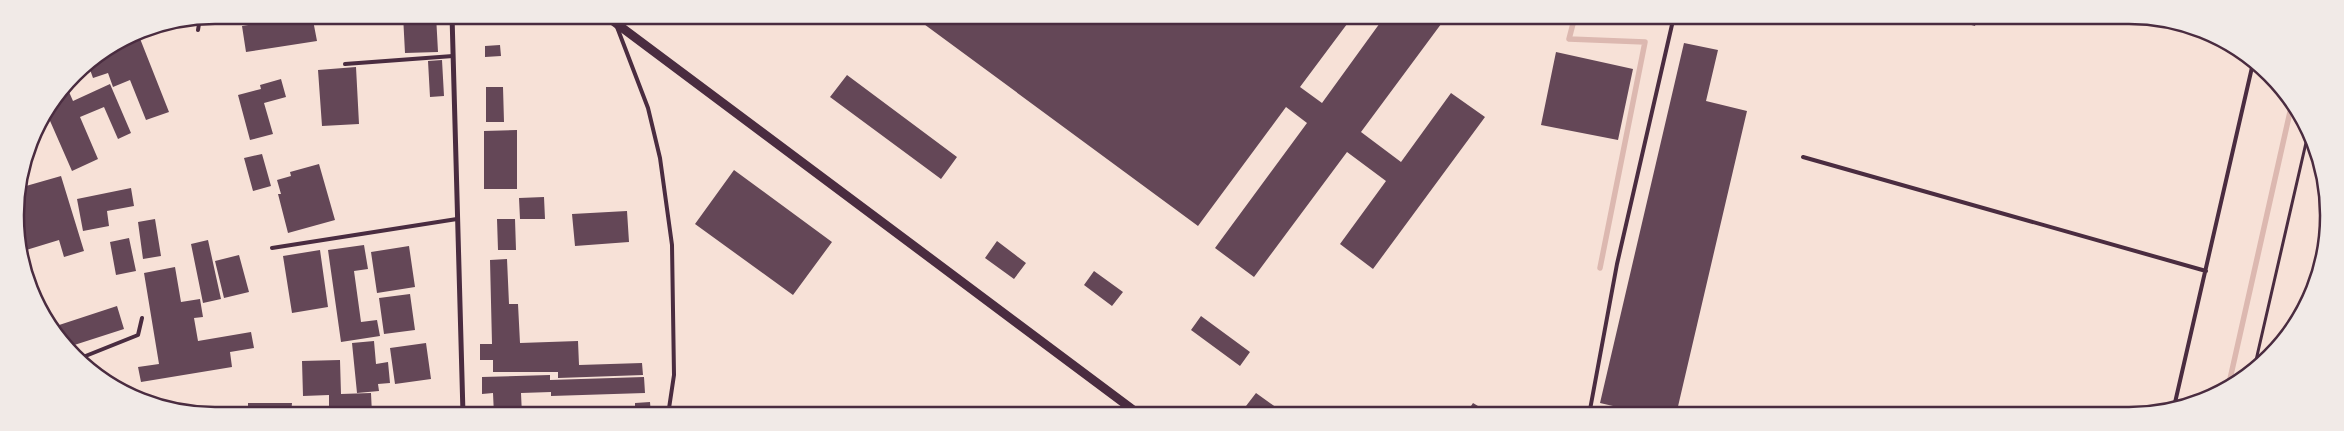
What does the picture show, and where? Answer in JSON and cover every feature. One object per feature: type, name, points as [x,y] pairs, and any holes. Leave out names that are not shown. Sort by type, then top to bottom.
[{"type":"street","points":[[452,24],[463,407]]},
{"type":"street","points":[[616,24],[1129,407]]},
{"type":"lane","points":[[198,30],[199,24]]},
{"type":"lane","points":[[615,24],[648,108],[660,158],[672,245],[674,376],[669,407]]},
{"type":"lane","points":[[1590,407],[1617,264],[1672,24]]},
{"type":"lane","points":[[345,64],[453,56]]},
{"type":"lane","points":[[2175,402],[2251,68]]},
{"type":"lane","points":[[1803,157],[2206,271]]},
{"type":"lane","points":[[272,248],[457,219]]},
{"type":"lane","points":[[85,356],[138,336],[142,318]]},
{"type":"path","points":[[2256,359],[2306,142]]},
{"type":"building","points":[[255,24],[314,24],[317,41],[246,52],[242,26]]},
{"type":"building","points":[[403,24],[436,24],[438,52],[405,53]]},
{"type":"building","points":[[924,24],[1347,24],[1300,87],[1322,103],[1379,24],[1441,24],[1361,132],[1401,162],[1451,93],[1485,117],[1373,269],[1340,244],[1386,181],[1347,152],[1254,277],[1215,248],[1307,123],[1286,107],[1198,226]]},
{"type":"building","points":[[140,39],[169,112],[146,120],[130,80],[113,87],[108,73],[93,78],[90,70],[120,49]]},
{"type":"building","points":[[1684,43],[1718,50],[1706,101],[1747,111],[1678,407],[1617,407],[1600,403]]},
{"type":"building","points":[[500,45],[501,56],[485,57],[485,46]]},
{"type":"building","points":[[1556,52],[1633,69],[1618,140],[1541,125]]},
{"type":"building","points":[[442,60],[444,96],[430,97],[428,61]]},
{"type":"building","points":[[356,67],[359,124],[322,126],[318,70]]},
{"type":"building","points":[[847,75],[957,157],[941,179],[830,97]]},
{"type":"building","points":[[281,79],[286,97],[264,103],[273,134],[250,140],[238,95],[261,89],[260,85]]},
{"type":"building","points":[[110,84],[131,133],[118,139],[104,107],[80,117],[98,159],[72,171],[49,119],[69,92],[73,101]]},
{"type":"building","points":[[486,87],[503,87],[504,122],[486,122]]},
{"type":"building","points":[[517,130],[517,189],[484,189],[484,131]]},
{"type":"building","points":[[262,154],[271,186],[253,191],[244,158]]},
{"type":"building","points":[[319,164],[335,220],[288,233],[278,194],[281,194],[277,180],[291,176],[290,172]]},
{"type":"building","points":[[734,170],[832,242],[793,295],[695,224]]},
{"type":"building","points":[[61,176],[84,251],[64,257],[59,240],[26,250],[24,228],[26,186]]},
{"type":"building","points":[[131,188],[134,206],[107,211],[109,226],[83,231],[77,199]]},
{"type":"building","points":[[544,197],[545,219],[520,219],[519,198]]},
{"type":"building","points":[[627,211],[629,242],[575,246],[572,214]]},
{"type":"building","points":[[155,219],[161,256],[143,259],[138,222]]},
{"type":"building","points":[[497,219],[515,219],[516,250],[498,250]]},
{"type":"building","points":[[129,238],[136,271],[116,275],[110,242]]},
{"type":"building","points":[[208,240],[221,299],[203,303],[191,244]]},
{"type":"building","points":[[997,241],[1026,263],[1014,279],[985,258]]},
{"type":"building","points":[[364,245],[368,269],[354,271],[361,322],[377,320],[380,336],[341,342],[328,250]]},
{"type":"building","points":[[409,246],[415,287],[377,293],[371,252]]},
{"type":"building","points":[[320,250],[328,307],[292,313],[283,256]]},
{"type":"building","points":[[239,255],[249,292],[224,298],[215,261]]},
{"type":"building","points":[[507,259],[509,304],[518,304],[520,343],[578,341],[579,365],[642,363],[643,375],[558,378],[558,372],[493,372],[493,360],[480,360],[480,344],[492,344],[490,260]]},
{"type":"building","points":[[175,267],[181,302],[200,299],[203,317],[194,318],[198,341],[251,332],[254,348],[230,352],[232,367],[141,382],[138,367],[159,364],[144,273]]},
{"type":"building","points":[[1094,271],[1123,292],[1112,306],[1084,285]]},
{"type":"building","points":[[410,294],[415,330],[384,334],[379,298]]},
{"type":"building","points":[[117,306],[124,329],[74,345],[58,325]]},
{"type":"building","points":[[1201,316],[1250,352],[1240,366],[1191,330]]},
{"type":"building","points":[[374,341],[376,364],[388,362],[390,383],[378,384],[379,391],[357,393],[352,343]]},
{"type":"building","points":[[426,343],[431,379],[395,384],[390,348]]},
{"type":"building","points":[[340,360],[341,394],[371,393],[372,407],[329,407],[329,395],[303,396],[302,361]]},
{"type":"building","points":[[550,375],[550,380],[644,377],[645,393],[551,396],[551,392],[521,393],[522,407],[494,407],[493,393],[482,394],[482,377]]},
{"type":"building","points":[[1256,393],[1276,407],[1247,407],[1246,406]]},
{"type":"building","points":[[650,402],[650,407],[635,407],[635,403]]},
{"type":"building","points":[[248,403],[292,403],[292,407],[248,407]]},
{"type":"building","points":[[1473,403],[1480,407],[1470,407]]},
{"type":"waterway","points":[[1573,24],[1569,39],[1645,42],[1600,268]]},
{"type":"waterway","points":[[2230,378],[2290,112]]}]
